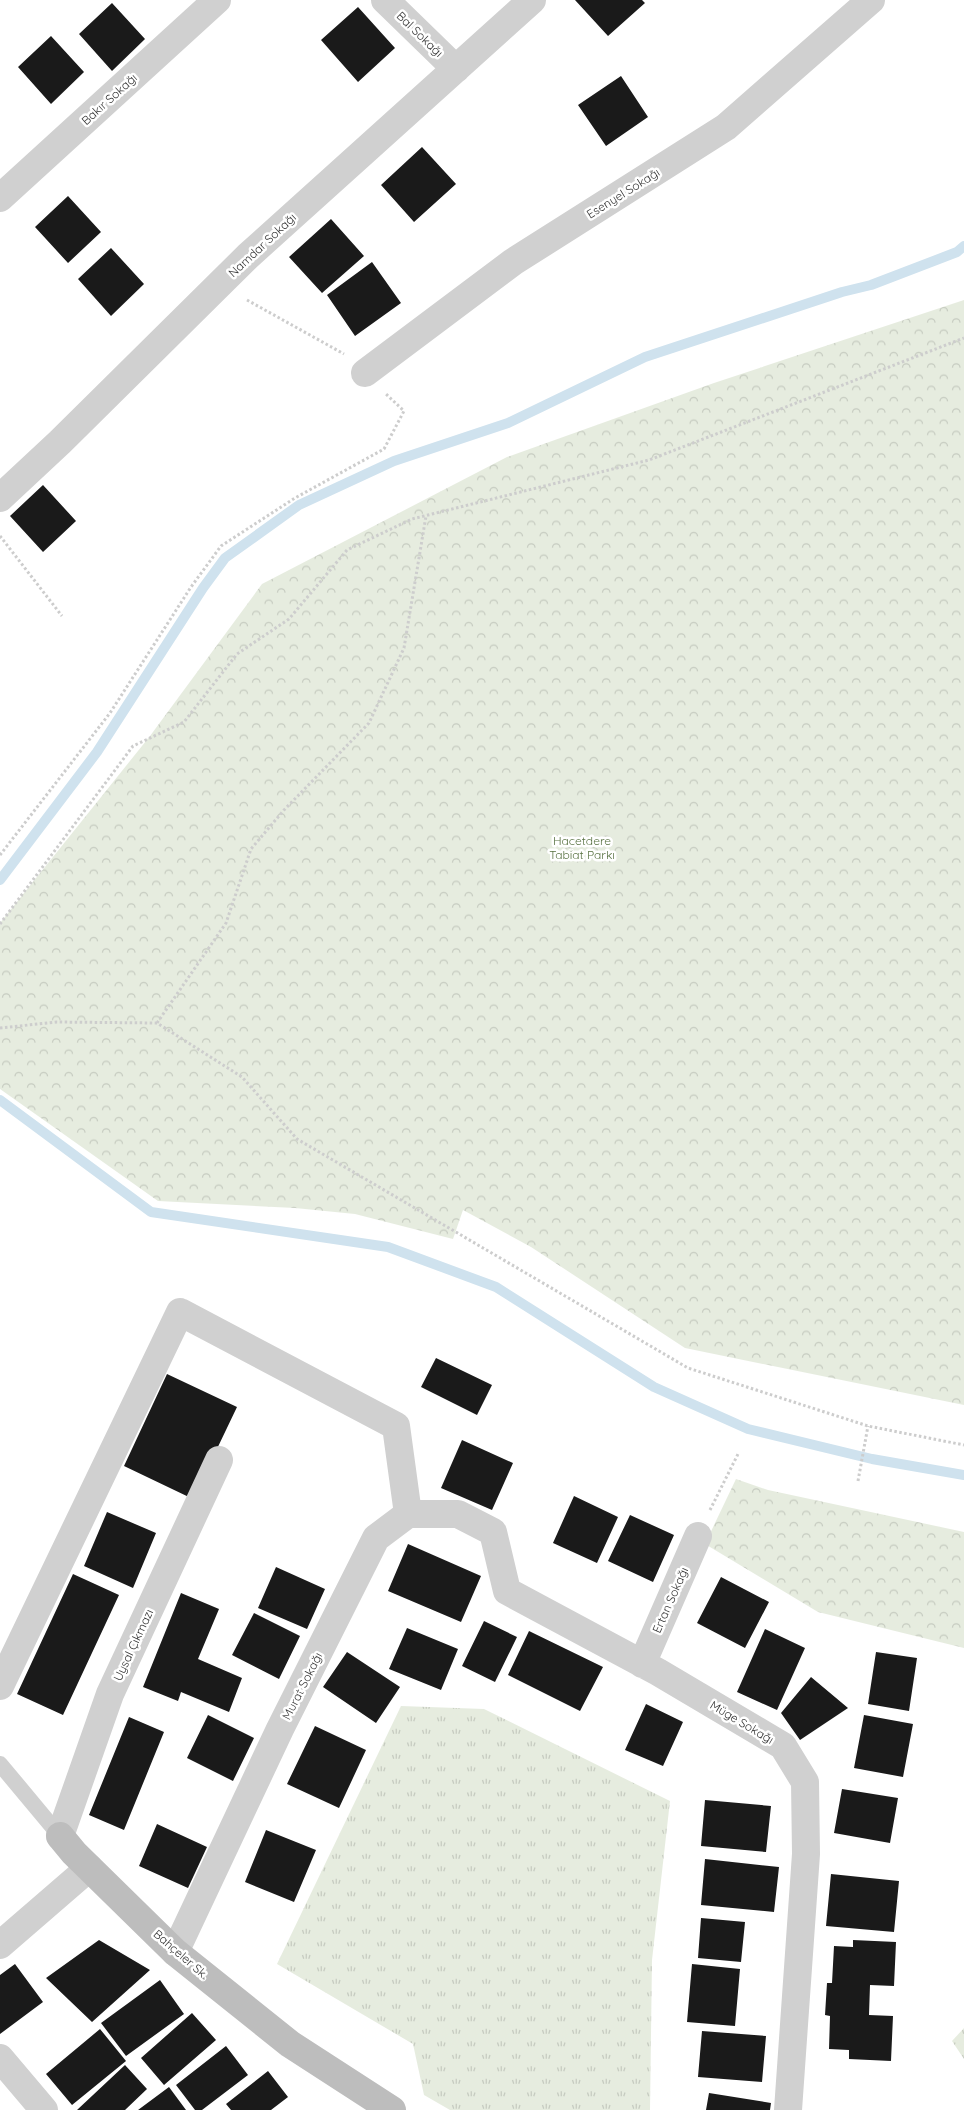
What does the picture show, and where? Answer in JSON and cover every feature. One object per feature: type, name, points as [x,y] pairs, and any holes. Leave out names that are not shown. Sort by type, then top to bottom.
[{"type":"street","name":"Bakır Sokağı","points":[[0,198],[217,0]]},
{"type":"street","name":"Bal Sokağı","points":[[385,0],[456,69]]},
{"type":"street","name":"Namdar Sokağı","points":[[0,498],[60,442],[248,256],[532,0]]},
{"type":"street","name":"Esenyel Sokağı","points":[[364,373],[513,262],[726,127],[871,0]]},
{"type":"street","points":[[0,1686],[180,1312],[396,1426],[408,1514]]},
{"type":"street","name":"Uysal Çıkmazı","points":[[60,1836],[110,1694],[219,1460]]},
{"type":"street","name":"Müge Sokağı","points":[[408,1514],[458,1514],[493,1532],[507,1591],[642,1664],[783,1746],[805,1782],[806,1854],[788,2110]]},
{"type":"street","name":"Murat Sokağı","points":[[175,1952],[280,1729],[376,1538],[408,1514]]},
{"type":"street","name":"Ertan Sokağı","points":[[642,1664],[698,1536]]},
{"type":"street","name":"Bahçeler Sk.","points":[[60,1836],[89,1868],[175,1952],[290,2044],[392,2110]]},
{"type":"street","points":[[0,1945],[89,1868]]},
{"type":"street","points":[[0,2058],[44,2110]]},
{"type":"lane","name":"Bahçeler Sk.","points":[[0,1764],[60,1836]]},
{"type":"path","points":[[0,855],[110,713],[191,587],[222,546],[295,498],[384,449],[404,411],[342,352],[220,285]]},
{"type":"path","points":[[0,924],[133,746],[184,722],[237,654],[289,619],[347,550],[412,519],[649,460],[964,338]]},
{"type":"path","points":[[157,1023],[226,923],[251,849],[284,810],[369,723],[404,648],[426,516]]},
{"type":"path","points":[[0,536],[62,616]]},
{"type":"path","points":[[0,1028],[57,1022],[157,1023],[242,1077],[297,1139],[688,1368],[868,1426],[964,1445]]},
{"type":"path","points":[[858,1481],[868,1426]]},
{"type":"path","points":[[698,1536],[738,1454]]},
{"type":"green space","name":"Hacetdere Tabiat Parkı","points":[[964,300],[964,1405],[685,1348],[531,1247],[463,1210],[453,1239],[355,1214],[295,1208],[158,1201],[0,1089],[0,923],[150,736],[262,584],[507,457],[714,383]]},
{"type":"green space","points":[[736,1479],[768,1490],[964,1532],[964,1648],[818,1612],[705,1544]]},
{"type":"green space","points":[[401,1706],[484,1709],[670,1801],[652,1960],[650,2110],[450,2110],[424,2095],[413,2044],[277,1964]]},
{"type":"green space","points":[[964,2028],[964,2059],[952,2041]]},
{"type":"building","points":[[575,0],[642,0],[645,3],[608,36]]},
{"type":"building","points":[[112,3],[145,39],[112,71],[79,34]]},
{"type":"building","points":[[358,7],[395,48],[358,82],[321,40]]},
{"type":"building","points":[[51,36],[84,72],[51,104],[18,67]]},
{"type":"building","points":[[621,76],[648,117],[606,146],[578,105]]},
{"type":"building","points":[[422,147],[456,184],[414,222],[381,185]]},
{"type":"building","points":[[68,196],[101,232],[68,263],[35,227]]},
{"type":"building","points":[[331,219],[364,256],[322,293],[289,257]]},
{"type":"building","points":[[111,248],[144,284],[111,316],[78,279]]},
{"type":"building","points":[[372,262],[401,303],[355,336],[327,295]]},
{"type":"building","points":[[43,485],[76,521],[43,552],[10,516]]},
{"type":"building","points":[[436,1358],[492,1385],[477,1415],[421,1387]]},
{"type":"building","points":[[167,1374],[237,1407],[193,1499],[124,1466]]},
{"type":"building","points":[[462,1440],[513,1463],[492,1510],[441,1488]]},
{"type":"building","points":[[574,1496],[618,1517],[597,1563],[553,1543]]},
{"type":"building","points":[[107,1512],[156,1533],[133,1588],[84,1566]]},
{"type":"building","points":[[630,1515],[674,1535],[653,1582],[608,1561]]},
{"type":"building","points":[[408,1544],[481,1576],[461,1622],[388,1591]]},
{"type":"building","points":[[276,1567],[325,1589],[307,1629],[258,1608]]},
{"type":"building","points":[[73,1574],[119,1595],[63,1715],[17,1694]]},
{"type":"building","points":[[721,1577],[769,1602],[745,1648],[697,1623]]},
{"type":"building","points":[[181,1593],[219,1609],[198,1659],[242,1678],[229,1712],[181,1692],[178,1701],[143,1687]]},
{"type":"building","points":[[254,1613],[300,1636],[279,1679],[232,1655]]},
{"type":"building","points":[[484,1621],[517,1637],[495,1682],[462,1666]]},
{"type":"building","points":[[407,1628],[458,1649],[441,1690],[389,1669]]},
{"type":"building","points":[[765,1629],[805,1648],[777,1710],[737,1692]]},
{"type":"building","points":[[529,1631],[603,1667],[580,1711],[508,1675]]},
{"type":"building","points":[[347,1652],[400,1687],[376,1723],[323,1687]]},
{"type":"building","points":[[876,1652],[917,1658],[909,1711],[868,1704]]},
{"type":"building","points":[[811,1677],[848,1708],[800,1740],[781,1713]]},
{"type":"building","points":[[646,1704],[683,1722],[663,1766],[625,1750]]},
{"type":"building","points":[[208,1715],[254,1738],[233,1781],[187,1758]]},
{"type":"building","points":[[864,1715],[913,1724],[903,1777],[854,1768]]},
{"type":"building","points":[[129,1717],[164,1732],[124,1830],[89,1815]]},
{"type":"building","points":[[315,1726],[366,1750],[339,1808],[287,1784]]},
{"type":"building","points":[[842,1789],[898,1798],[890,1843],[834,1833]]},
{"type":"building","points":[[705,1800],[771,1806],[766,1852],[701,1846]]},
{"type":"building","points":[[157,1824],[207,1847],[188,1888],[139,1866]]},
{"type":"building","points":[[266,1830],[316,1850],[294,1902],[245,1882]]},
{"type":"building","points":[[705,1859],[779,1867],[774,1912],[701,1905]]},
{"type":"building","points":[[831,1874],[899,1881],[894,1932],[826,1926]]},
{"type":"building","points":[[701,1918],[745,1922],[741,1962],[698,1958]]},
{"type":"building","points":[[99,1940],[150,1970],[92,2022],[46,1978]]},
{"type":"building","points":[[853,1940],[896,1942],[894,1986],[870,1985],[869,2015],[893,2016],[891,2061],[849,2059],[849,2050],[829,2049],[830,2016],[825,2015],[827,1983],[832,1983],[834,1946],[853,1947]]},
{"type":"building","points":[[15,1964],[43,2002],[0,2034],[0,1975]]},
{"type":"building","points":[[692,1964],[740,1969],[735,2026],[687,2022]]},
{"type":"building","points":[[160,1980],[184,2014],[126,2056],[101,2023]]},
{"type":"building","points":[[192,2013],[216,2040],[164,2085],[141,2058]]},
{"type":"building","points":[[100,2029],[126,2061],[72,2105],[46,2074]]},
{"type":"building","points":[[702,2031],[766,2036],[762,2082],[698,2077]]},
{"type":"building","points":[[226,2046],[248,2075],[202,2110],[195,2110],[176,2085]]},
{"type":"building","points":[[125,2065],[147,2089],[125,2110],[77,2110]]},
{"type":"building","points":[[268,2071],[288,2097],[271,2110],[231,2110],[226,2104]]},
{"type":"building","points":[[169,2087],[186,2110],[138,2110]]},
{"type":"building","points":[[709,2093],[771,2103],[770,2110],[706,2110]]},
{"type":"waterway","points":[[0,880],[97,752],[203,588],[225,558],[299,505],[394,461],[508,423],[645,357],[842,292],[871,285],[957,252],[964,246]]},
{"type":"waterway","points":[[0,1100],[151,1212],[388,1247],[496,1287],[654,1387],[748,1429],[872,1459],[964,1475]]}]
